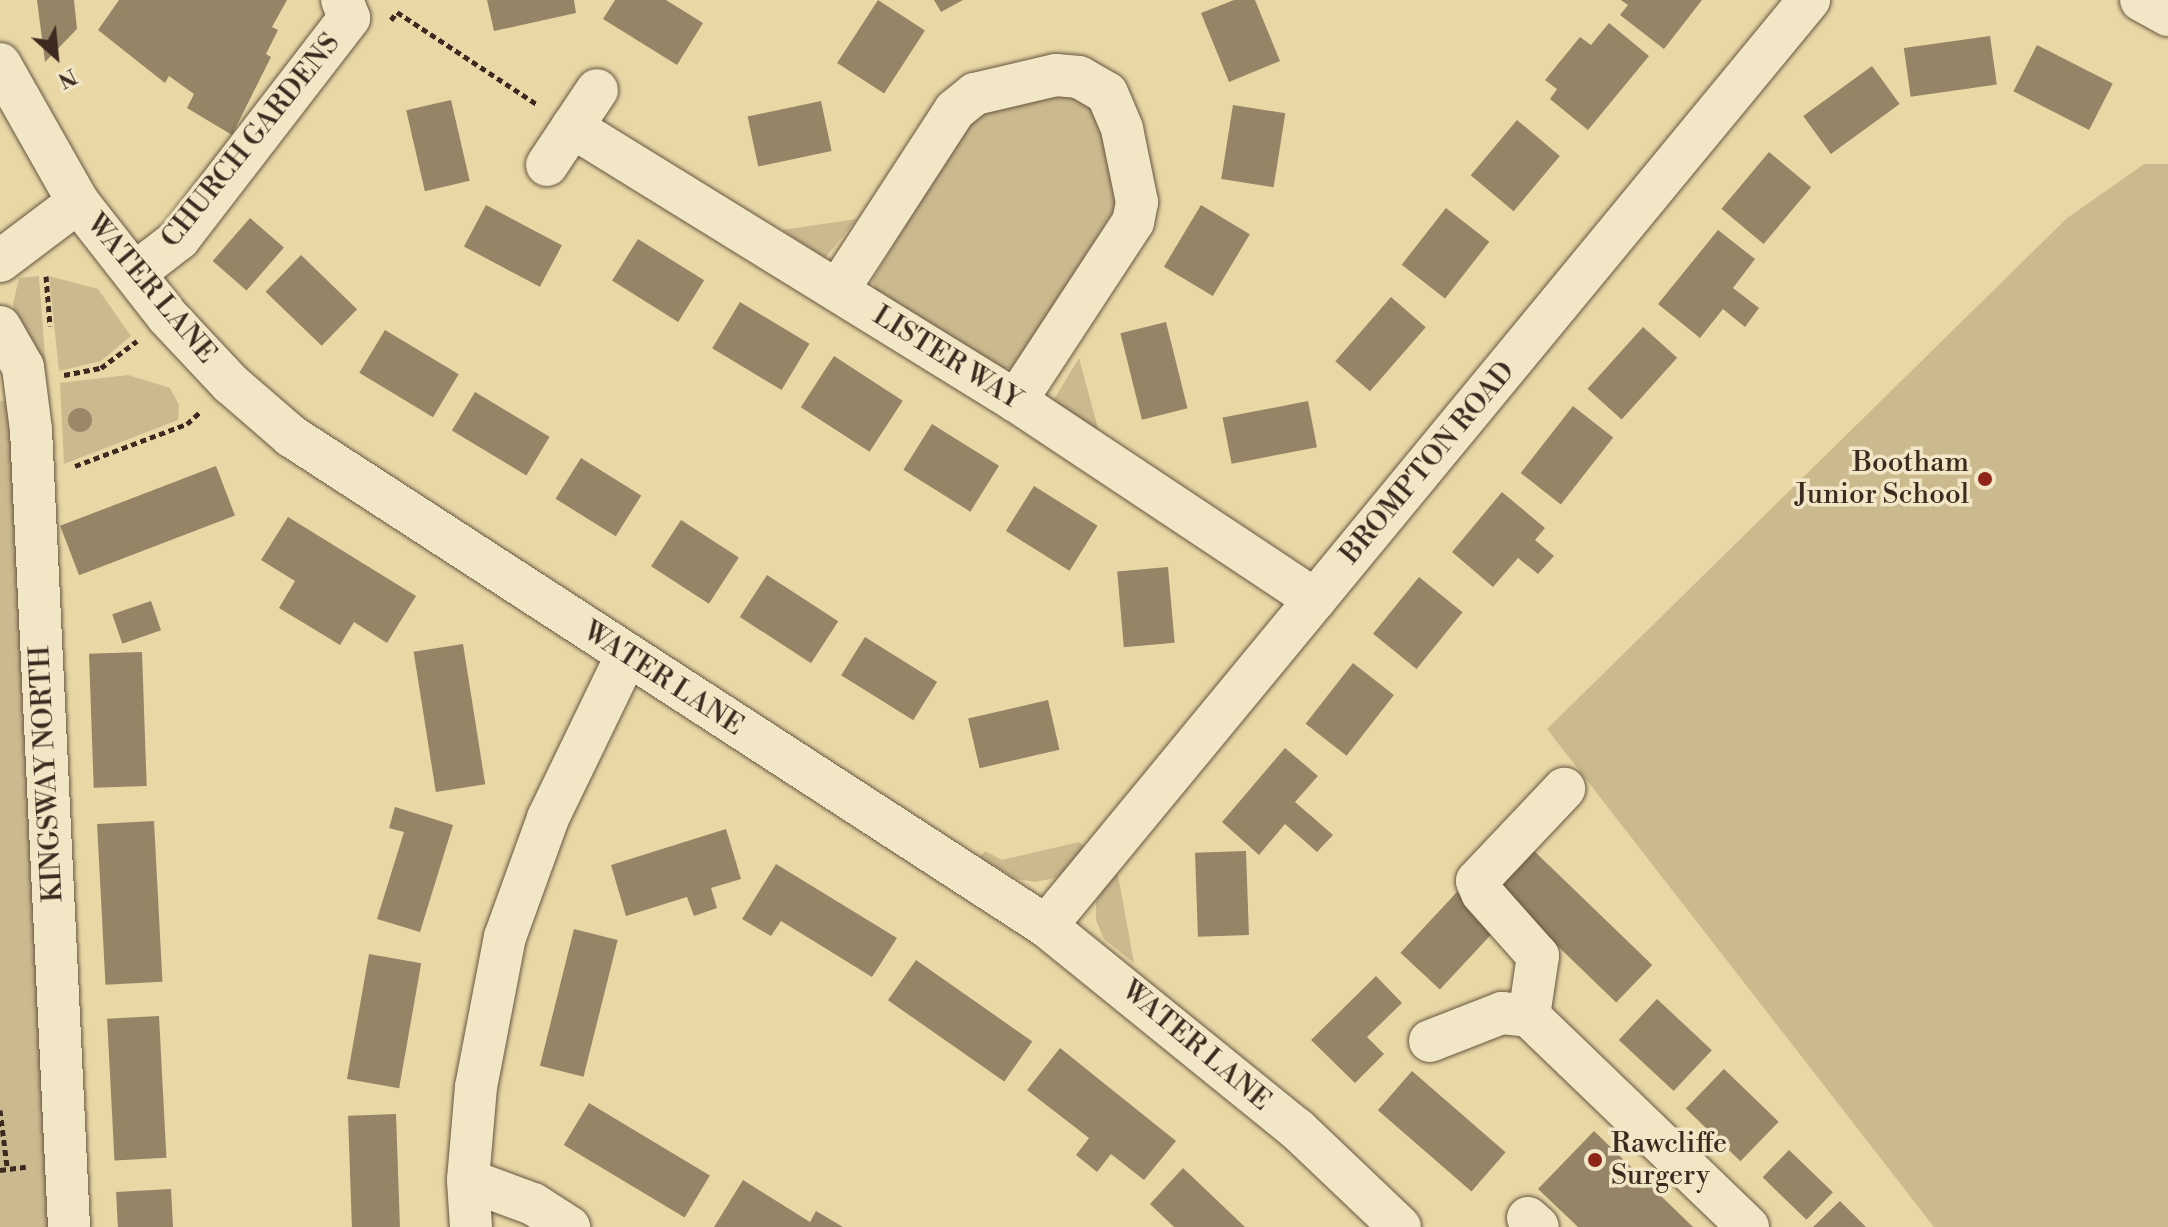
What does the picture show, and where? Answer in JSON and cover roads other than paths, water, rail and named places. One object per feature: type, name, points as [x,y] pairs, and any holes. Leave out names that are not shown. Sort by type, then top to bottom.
[{"type":"street","name":"CHURCH GARDENS","points":[[135,273],[179,239],[340,31],[349,18],[342,0]]},
{"type":"street","name":"BROMPTON ROAD","points":[[1046,926],[1809,0]]},
{"type":"street","points":[[2141,0],[2168,15]]},
{"type":"street","name":"WATER LANE","points":[[0,64],[64,213],[135,273],[231,384],[291,436],[626,657],[1046,926],[1297,1129],[1400,1227]]},
{"type":"street","points":[[838,290],[955,110],[975,94],[1056,75],[1079,77],[1107,93],[1122,129],[1137,202],[1133,222],[1016,401]]},
{"type":"street","points":[[547,165],[597,90]]},
{"type":"street","name":"LISTER WAY","points":[[572,127],[1016,401],[1315,600]]},
{"type":"street","points":[[0,261],[64,213]]},
{"type":"street","name":"KINGSWAY NORTH","points":[[0,327],[23,367],[25,380],[34,500],[69,1227]]},
{"type":"street","points":[[471,1227],[468,1180],[486,1016],[505,937],[554,805],[626,657]]},
{"type":"street","points":[[1529,1016],[1538,956],[1482,893],[1477,881],[1564,789]]},
{"type":"street","points":[[1430,1041],[1502,1013],[1529,1016],[1748,1227]]},
{"type":"street","points":[[468,1180],[533,1204],[569,1227]]},
{"type":"place","name":"Bootham Junior School","points":[[1985,479]]},
{"type":"place","name":"Rawcliffe Surgery","points":[[1595,1160]]}]
